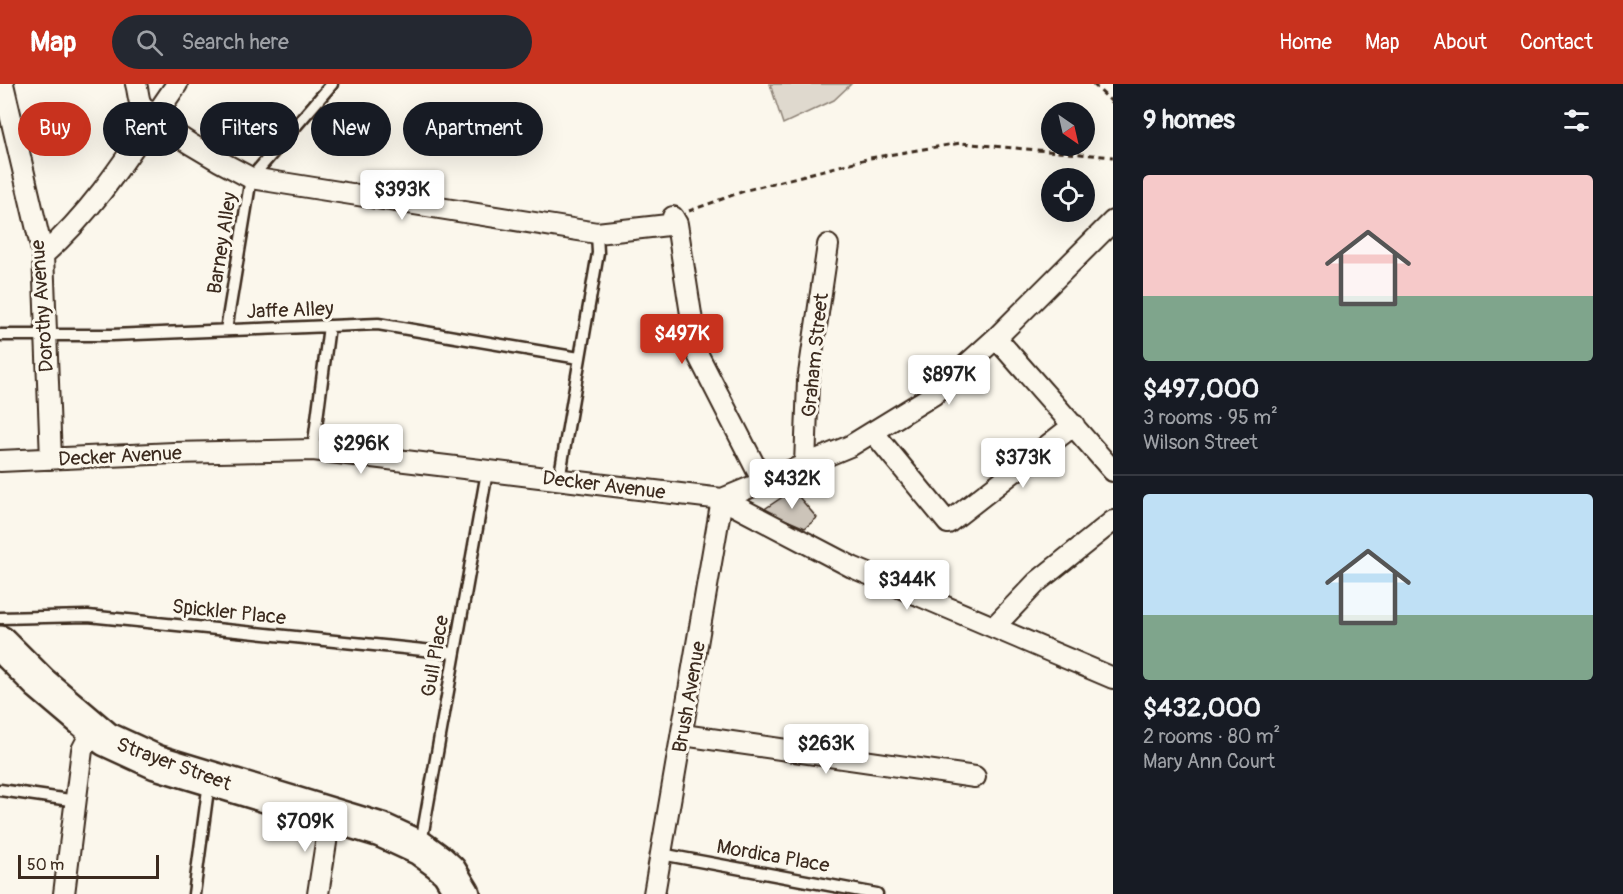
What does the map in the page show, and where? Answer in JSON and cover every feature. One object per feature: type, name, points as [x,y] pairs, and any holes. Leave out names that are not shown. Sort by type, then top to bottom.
[{"type":"highway","name":"Strayer Street","points":[[0,643],[93,729],[127,750],[330,817],[381,830],[420,848],[449,871],[463,894]]},
{"type":"street","name":"Dorothy Avenue","points":[[3,84],[43,255],[51,459]]},
{"type":"street","points":[[136,84],[141,102]]},
{"type":"street","points":[[164,102],[177,84]]},
{"type":"street","points":[[188,141],[210,157],[251,178],[597,233],[675,220],[697,353],[764,482]]},
{"type":"street","points":[[43,255],[73,229],[97,201],[128,156]]},
{"type":"street","points":[[722,500],[850,446],[933,396],[996,338],[1113,221]]},
{"type":"street","name":"Graham Street","points":[[805,465],[808,381],[828,245]]},
{"type":"street","points":[[996,338],[1113,471]]},
{"type":"street","points":[[873,432],[948,523],[1074,425]]},
{"type":"street","name":"Decker Avenue","points":[[0,461],[174,453],[313,450],[722,500]]},
{"type":"street","points":[[722,500],[852,567],[1113,678]]},
{"type":"street","name":"Brush Avenue","points":[[654,894],[722,500]]},
{"type":"street","points":[[993,627],[1037,582],[1113,521]]},
{"type":"street","points":[[64,894],[82,750],[93,729]]},
{"type":"street","points":[[683,735],[975,777]]},
{"type":"street","points":[[318,894],[330,817]]},
{"type":"lane","name":"Barney Alley","points":[[226,330],[251,178],[332,84]]},
{"type":"lane","points":[[559,480],[598,253],[597,233]]},
{"type":"lane","points":[[313,450],[329,326]]},
{"type":"lane","name":"Jaffe Alley","points":[[0,335],[46,333],[112,335],[329,326],[396,326],[579,358]]},
{"type":"lane","name":"Gull Place","points":[[420,848],[487,472]]},
{"type":"lane","name":"Spickler Place","points":[[0,618],[87,616],[453,653]]},
{"type":"lane","points":[[194,894],[210,779]]},
{"type":"lane","points":[[0,790],[77,801]]},
{"type":"lane","name":"Mordica Place","points":[[661,854],[877,894]]},
{"type":"path","points":[[1094,84],[1113,103]]},
{"type":"path","points":[[675,220],[747,190],[858,161],[960,143],[1113,157]]},
{"type":"shaded area","points":[[770,84],[851,84],[834,100],[783,124]]},
{"type":"building","points":[[793,490],[817,518],[805,528],[763,510]]}]
